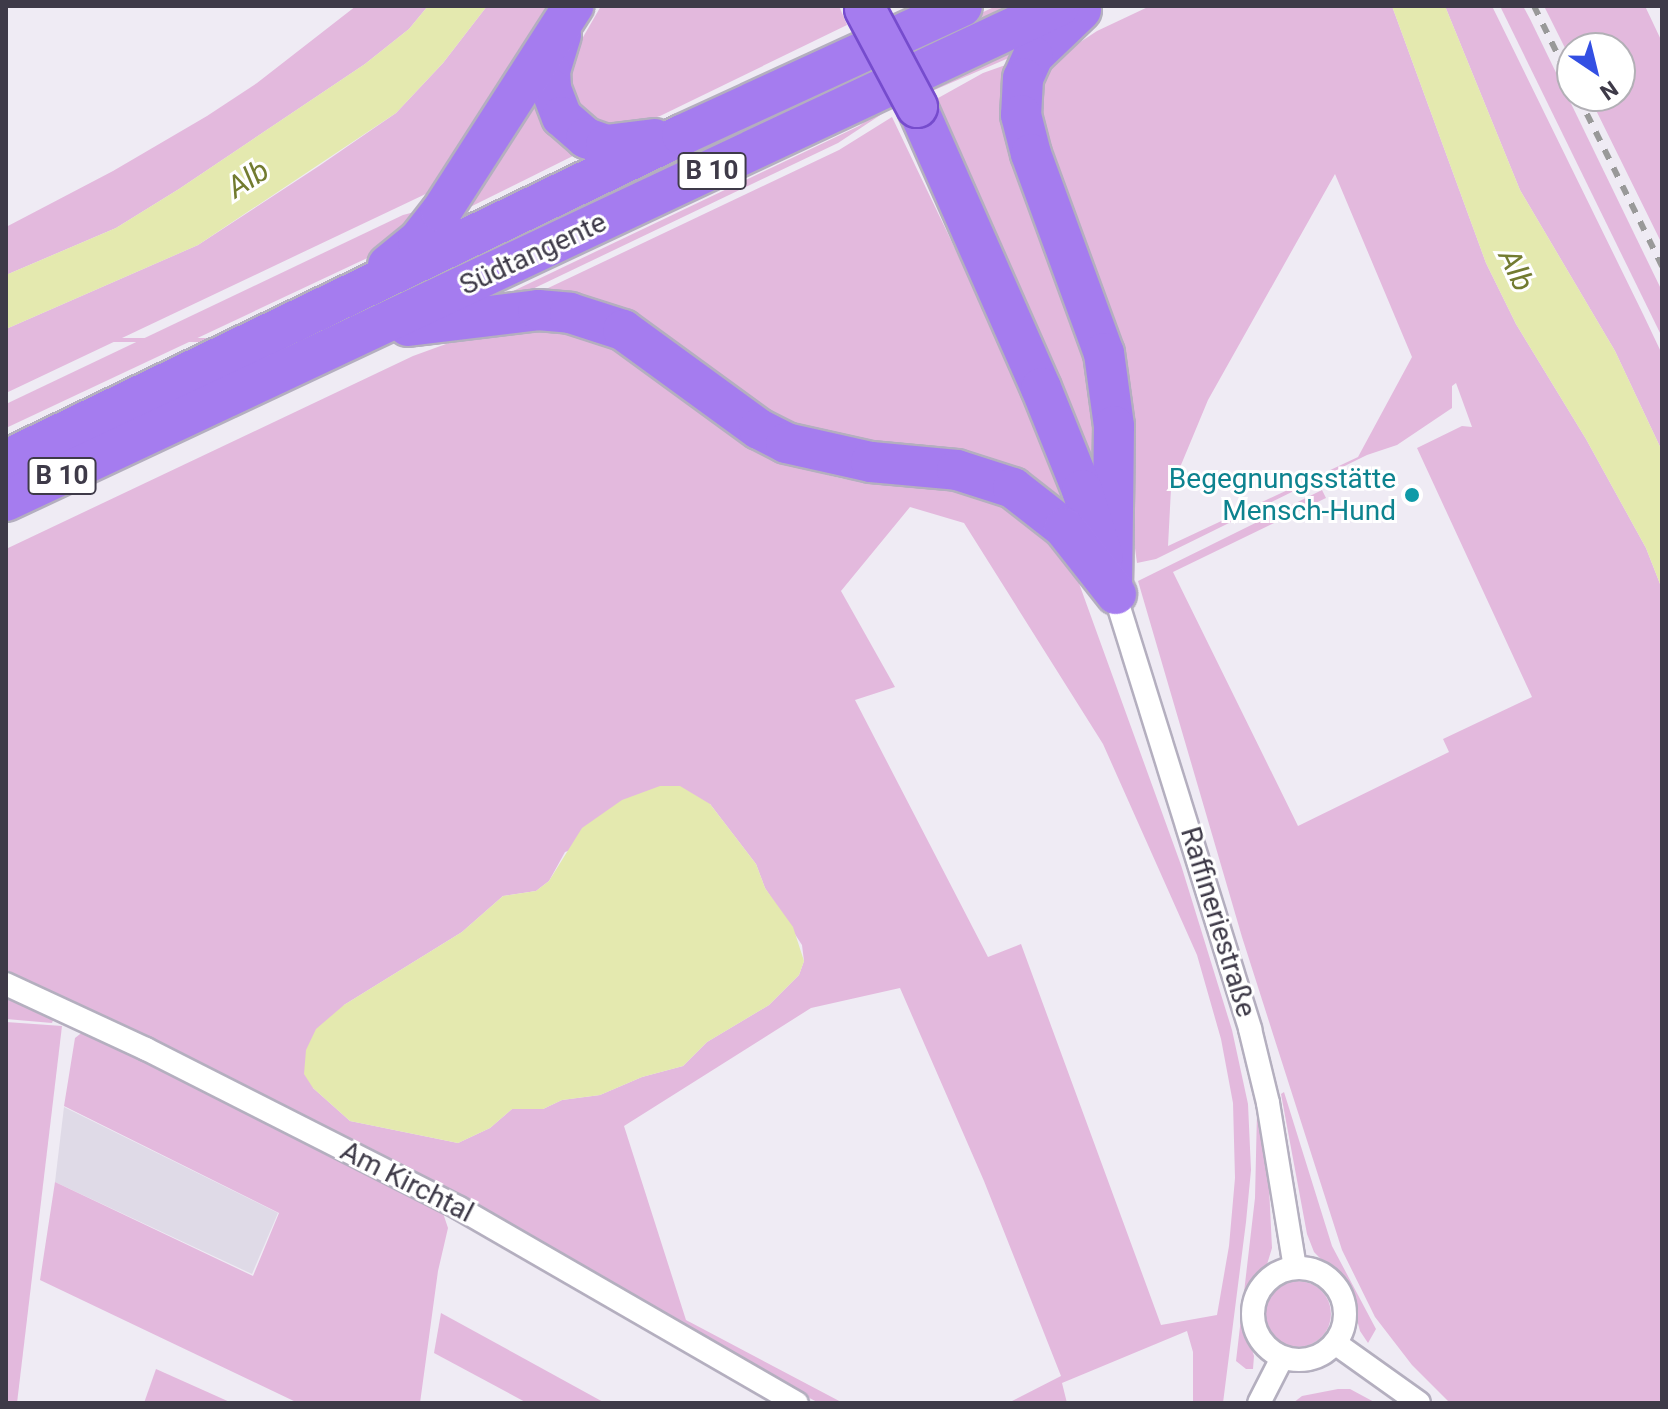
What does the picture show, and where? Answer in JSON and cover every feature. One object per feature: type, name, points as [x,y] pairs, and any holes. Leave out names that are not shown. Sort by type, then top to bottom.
[{"type":"highway","points":[[574,6],[550,70],[551,89],[562,117],[586,138],[606,145],[682,135]]},
{"type":"highway","points":[[355,316],[418,241],[574,6]]},
{"type":"highway","name":"Südtangente","points":[[6,501],[355,316],[682,135],[962,6]]},
{"type":"highway","name":"Südtangente","points":[[15,454],[355,316],[1059,6]]},
{"type":"highway","points":[[1085,6],[1033,56],[1023,78],[1021,115],[1031,154],[1107,366],[1114,426],[1114,589]]},
{"type":"highway","points":[[864,8],[917,107],[1047,403],[1082,490],[1114,589]]},
{"type":"highway","points":[[355,316],[538,310],[570,313],[601,322],[623,330],[667,358],[748,421],[786,443],[871,462],[957,470],[1013,488],[1064,528],[1085,559],[1114,589]]},
{"type":"street","name":"Raffineriestraße","points":[[1114,589],[1250,1029],[1268,1103],[1295,1267]]},
{"type":"street","name":"Am Kirchtal","points":[[6,984],[146,1049],[459,1208],[797,1403]]},
{"type":"street","points":[[1295,1267],[1311,1269],[1336,1286],[1345,1315],[1335,1343],[1320,1355],[1301,1360],[1282,1358],[1258,1338],[1252,1307],[1267,1280],[1295,1267]]},
{"type":"street","points":[[1335,1343],[1419,1403]]},
{"type":"street","points":[[1259,1403],[1282,1358]]},
{"type":"shaded area","points":[[356,6],[428,6],[409,29],[365,64],[179,189],[116,228],[6,275],[6,227],[113,171],[207,116],[257,83]]},
{"type":"shaded area","points":[[487,6],[551,6],[432,191],[6,393],[6,329],[198,245],[319,166],[396,113],[443,63]]},
{"type":"shaded area","points":[[601,6],[839,6],[847,25],[660,116],[620,129],[596,123],[578,106],[569,87],[575,51]]},
{"type":"shaded area","points":[[996,6],[1019,6],[297,349],[176,395]]},
{"type":"shaded area","points":[[1150,6],[1392,6],[1486,263],[1516,324],[1586,439],[1646,548],[1662,589],[1662,1403],[1450,1403],[1412,1365],[1375,1317],[1342,1250],[1242,937],[1138,581],[1322,490],[1326,498],[1173,572],[1298,826],[1449,752],[1443,739],[1532,697],[1417,448],[1462,426],[1472,427],[1456,383],[1452,386],[1452,408],[1397,445],[1367,455],[1156,559],[1137,563],[1131,519],[1136,451],[1128,367],[1044,133],[1040,109],[1046,75],[1059,56],[1097,31]],"holes":[[[1335,174],[1412,357],[1358,457],[1168,546],[1171,489],[1208,400]]]},
{"type":"shaded area","points":[[1445,6],[1492,6],[1643,314],[1662,354],[1662,451],[1615,351],[1520,190]]},
{"type":"shaded area","points":[[1500,6],[1523,6],[1530,19],[1556,73],[1556,112],[1575,112],[1662,291],[1662,337]]},
{"type":"shaded area","points":[[1544,6],[1645,6],[1662,42],[1662,244],[1597,112],[1636,112],[1636,32],[1557,32]]},
{"type":"shaded area","points":[[1027,39],[1025,51],[888,110],[838,143],[499,305],[490,302],[859,126],[879,111]]},
{"type":"shaded area","points":[[1014,62],[1085,324],[1104,492],[1031,312],[931,102],[983,73]]},
{"type":"shaded area","points":[[538,83],[585,150],[462,211]]},
{"type":"shaded area","points":[[892,117],[983,307],[1068,507],[846,450],[525,299],[839,150]]},
{"type":"shaded area","points":[[422,210],[378,253],[6,428],[6,404],[403,215]]},
{"type":"shaded area","points":[[545,329],[570,331],[624,353],[752,448],[783,464],[844,479],[949,487],[1004,504],[1047,533],[1076,575],[1181,865],[1232,1030],[1248,1104],[1251,1170],[1223,1403],[1193,1403],[1193,1352],[1187,1331],[1062,1383],[1067,1403],[1008,1403],[1061,1376],[984,1181],[900,988],[811,1008],[624,1126],[686,1320],[843,1403],[819,1403],[6,974],[6,549],[413,356],[468,336]],"holes":[[[910,507],[964,523],[1103,744],[1197,955],[1221,1039],[1233,1103],[1235,1178],[1229,1246],[1217,1315],[1161,1325],[1021,944],[988,957],[855,700],[895,687],[841,591]],[[710,804],[756,864],[765,888],[802,945],[804,961],[799,975],[769,1005],[707,1042],[683,1066],[642,1077],[600,1095],[562,1100],[543,1109],[512,1109],[490,1128],[458,1143],[350,1121],[313,1088],[344,1005],[462,932],[503,896],[536,891],[549,881],[565,852]]]},
{"type":"shaded area","points":[[6,338],[428,338],[428,342],[6,342]]},
{"type":"shaded area","points":[[6,996],[54,1018],[52,1023],[6,1019]]},
{"type":"shaded area","points":[[6,1022],[62,1026],[17,1403],[6,1403]]},
{"type":"shaded area","points":[[84,1031],[442,1210],[448,1228],[438,1271],[420,1403],[298,1403],[40,1280],[55,1182],[253,1276],[279,1213],[64,1106],[75,1038]]},
{"type":"shaded area","points":[[1284,1092],[1332,1246],[1376,1329],[1368,1343],[1360,1331],[1348,1287],[1314,1252],[1307,1234],[1281,1094]]},
{"type":"shaded area","points":[[64,1107],[278,1213],[252,1274],[55,1182]]},
{"type":"shaded area","points":[[1257,1112],[1269,1187],[1272,1248],[1265,1271],[1245,1299],[1246,1331],[1254,1356],[1253,1369],[1246,1369],[1236,1361],[1255,1198]]},
{"type":"shaded area","points":[[1298,1281],[1311,1284],[1321,1291],[1328,1301],[1331,1314],[1328,1327],[1321,1337],[1311,1344],[1298,1347],[1285,1344],[1275,1337],[1268,1327],[1265,1314],[1268,1301],[1275,1291],[1285,1284]]},
{"type":"shaded area","points":[[441,1313],[605,1403],[527,1403],[434,1353]]},
{"type":"shaded area","points":[[156,1369],[232,1403],[144,1403]]},
{"type":"shaded area","points":[[1350,1389],[1376,1403],[1293,1403],[1302,1396]]},
{"type":"water","name":"Alb","points":[[428,6],[487,6],[443,63],[396,113],[198,245],[6,329],[6,275],[116,228],[179,189],[365,64],[409,29]]},
{"type":"water","name":"Alb","points":[[1392,6],[1445,6],[1520,190],[1615,351],[1662,451],[1662,589],[1646,548],[1586,439],[1516,324],[1486,263]]},
{"type":"water","points":[[660,786],[680,786],[710,804],[756,864],[765,888],[793,927],[804,961],[799,975],[769,1005],[707,1042],[683,1066],[642,1077],[600,1095],[562,1100],[543,1109],[512,1109],[490,1128],[458,1143],[350,1121],[313,1088],[304,1074],[306,1050],[316,1029],[344,1005],[462,932],[503,896],[536,891],[549,881],[582,828],[622,800]]},
{"type":"railway","points":[[1534,6],[1556,51]]},
{"type":"railway","points":[[1586,112],[1662,266]]},
{"type":"place","name":"Begegnungsstätte Mensch-Hund","points":[[1412,495]]}]
